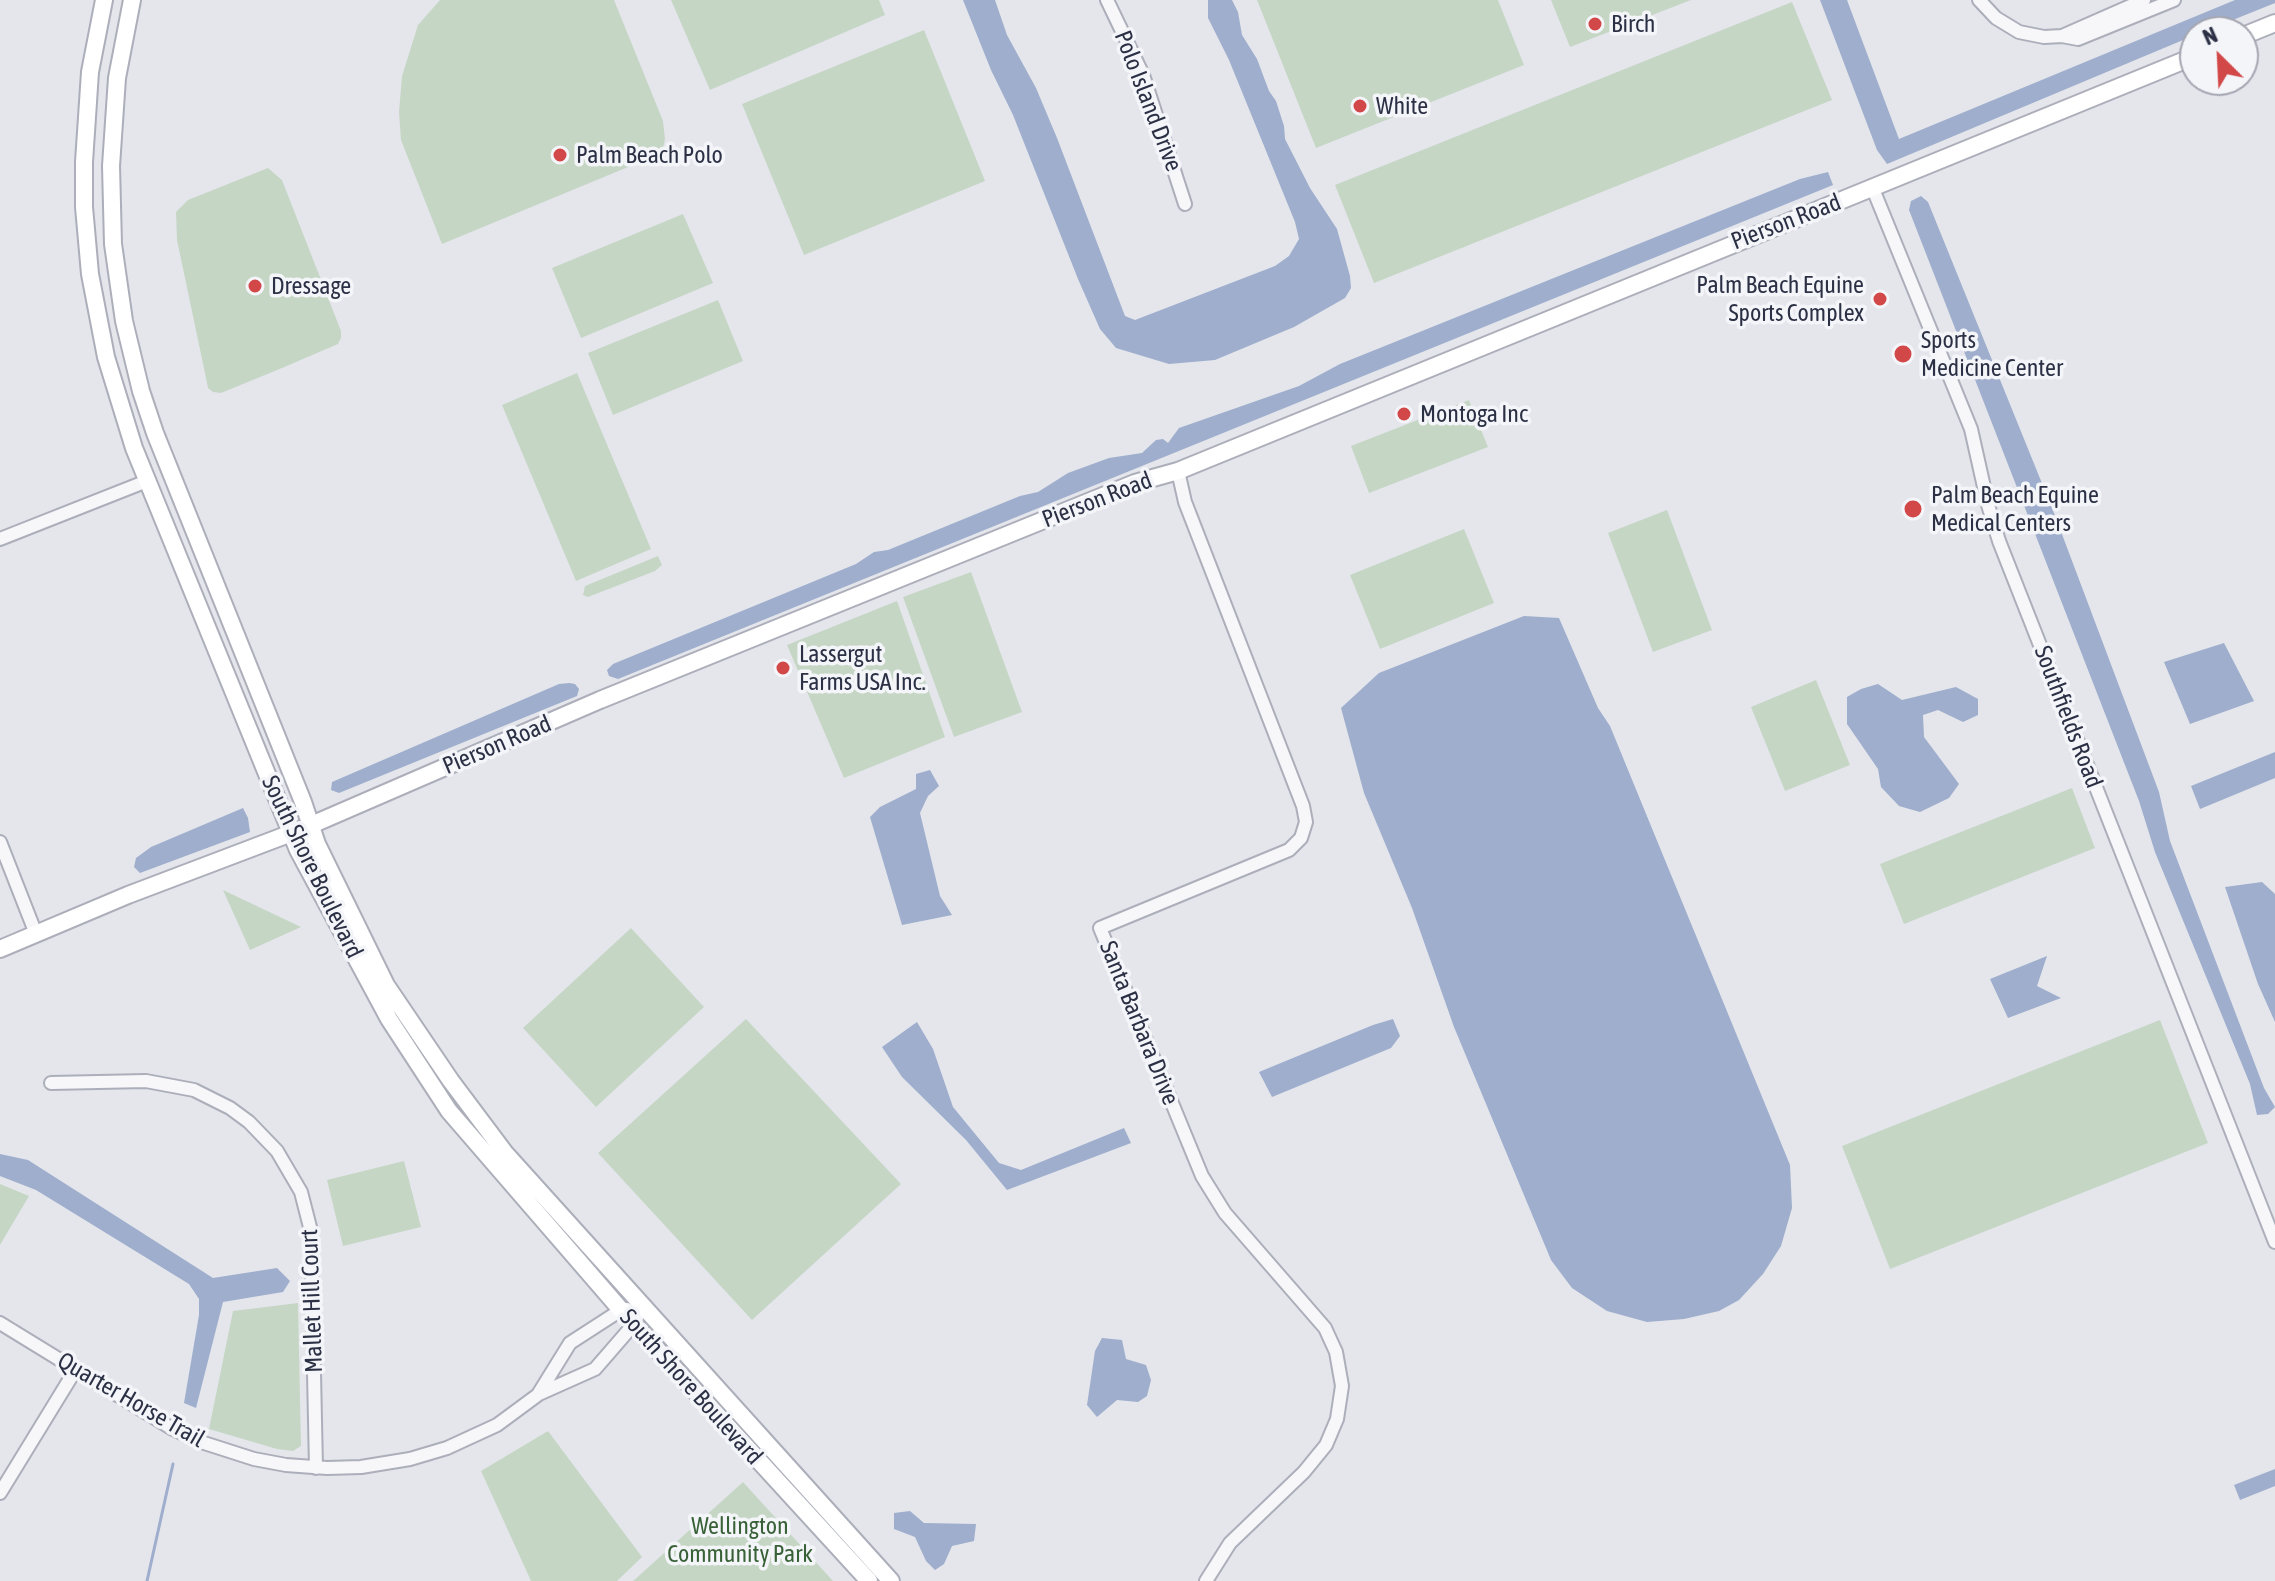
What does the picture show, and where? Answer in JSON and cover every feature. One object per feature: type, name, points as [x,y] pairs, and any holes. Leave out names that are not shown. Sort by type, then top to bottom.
[{"type":"street","name":"South Shore Boulevard","points":[[104,0],[90,72],[84,162],[86,241],[106,357],[147,481],[314,882],[389,1019],[449,1111],[621,1310],[869,1581]]},
{"type":"street","name":"South Shore Boulevard","points":[[132,0],[117,78],[111,166],[113,244],[132,359],[155,433],[317,844],[386,985],[451,1081],[505,1153],[891,1581]]},
{"type":"street","name":"Polo Island Drive","points":[[1107,0],[1143,75],[1185,204]]},
{"type":"street","points":[[1979,0],[2011,29],[2044,37],[2078,39],[2174,0]]},
{"type":"street","points":[[2062,36],[2144,0]]},
{"type":"street","name":"Pierson Road","points":[[0,949],[128,895],[292,833],[600,700],[1135,483],[1178,471],[2179,63]]},
{"type":"street","name":"Southfields Road","points":[[1873,189],[1971,429],[1999,541],[2275,1242]]},
{"type":"street","points":[[134,448],[155,470],[173,478]]},
{"type":"street","name":"Santa Barbara Drive","points":[[1178,471],[1185,502],[1303,806],[1306,822],[1301,838],[1289,850],[1100,928],[1202,1176],[1225,1213],[1325,1328],[1336,1352],[1342,1386],[1337,1419],[1326,1445],[1304,1472],[1230,1543],[1206,1581]]},
{"type":"street","points":[[0,539],[147,481],[159,482],[183,504]]},
{"type":"street","points":[[0,842],[36,934]]},
{"type":"street","name":"Mallet Hill Court","points":[[51,1083],[146,1081],[194,1090],[223,1104],[249,1122],[277,1151],[301,1192],[312,1239],[316,1468]]},
{"type":"street","name":"Quarter Horse Trail","points":[[539,1394],[570,1343],[621,1310],[642,1307]]},
{"type":"street","name":"Quarter Horse Trail","points":[[0,1323],[171,1428],[201,1442],[254,1459],[316,1468],[383,1464],[447,1448],[497,1425],[539,1394],[595,1369],[634,1324],[642,1307]]},
{"type":"street","points":[[0,1493],[76,1369]]},
{"type":"green space","points":[[440,0],[614,0],[663,121],[665,139],[662,153],[442,244],[401,140],[399,112],[402,76],[418,25]]},
{"type":"green space","points":[[671,0],[879,0],[885,15],[710,90]]},
{"type":"green space","name":"White","points":[[1257,0],[1498,0],[1524,65],[1316,148]]},
{"type":"green space","name":"Birch","points":[[1551,0],[1691,0],[1570,47]]},
{"type":"green space","points":[[1792,2],[1832,100],[1374,283],[1335,185]]},
{"type":"green space","points":[[924,30],[985,181],[804,255],[742,104]]},
{"type":"green space","name":"Dressage","points":[[268,168],[282,180],[341,331],[341,338],[338,344],[282,368],[221,393],[213,392],[208,388],[177,240],[176,212],[188,200]]},
{"type":"green space","points":[[683,214],[713,283],[581,338],[552,268]]},
{"type":"green space","points":[[718,300],[743,361],[613,415],[588,353]]},
{"type":"green space","points":[[577,373],[651,549],[576,581],[502,405]]},
{"type":"green space","points":[[1469,400],[1488,447],[1369,493],[1351,446]]},
{"type":"green space","points":[[1667,510],[1712,630],[1653,652],[1608,533]]},
{"type":"green space","points":[[1464,529],[1494,603],[1380,649],[1350,575]]},
{"type":"green space","points":[[658,556],[662,565],[655,571],[588,597],[583,595],[585,586]]},
{"type":"green space","points":[[971,572],[1022,712],[954,737],[903,597]]},
{"type":"green space","points":[[897,601],[945,737],[844,778],[787,645]]},
{"type":"green space","points":[[1816,680],[1850,765],[1785,791],[1751,707]]},
{"type":"green space","points":[[2072,788],[2095,848],[1904,924],[1880,864]]},
{"type":"green space","points":[[223,890],[301,927],[250,950]]},
{"type":"green space","points":[[631,928],[704,1007],[596,1107],[523,1028]]},
{"type":"green space","points":[[746,1019],[901,1184],[752,1320],[598,1153]]},
{"type":"green space","points":[[2160,1020],[2208,1143],[1890,1269],[1842,1146]]},
{"type":"green space","points":[[404,1161],[421,1227],[343,1246],[327,1180]]},
{"type":"green space","points":[[0,1184],[29,1196],[0,1245]]},
{"type":"green space","points":[[298,1303],[301,1446],[293,1451],[277,1449],[209,1429],[233,1311]]},
{"type":"green space","points":[[548,1431],[642,1557],[617,1581],[531,1581],[481,1471]]},
{"type":"green space","name":"Wellington Community Park","points":[[743,1482],[833,1581],[633,1581]]},
{"type":"water","points":[[963,0],[995,0],[1007,35],[1036,88],[1057,138],[1125,316],[1135,320],[1275,266],[1289,256],[1299,239],[1295,222],[1229,60],[1208,18],[1208,0],[1232,0],[1238,12],[1242,35],[1276,101],[1285,139],[1310,188],[1337,229],[1350,276],[1351,288],[1345,298],[1294,327],[1215,360],[1169,364],[1116,348],[1100,329],[1078,279],[1013,115]]},
{"type":"water","points":[[1820,0],[1847,0],[1899,139],[2179,23],[2179,42],[1887,164],[1877,150]]},
{"type":"water","points":[[2235,0],[2275,0],[2275,3],[2243,16],[2196,16]]},
{"type":"water","points":[[1828,172],[1833,185],[618,679],[609,676],[607,670],[613,664],[856,564],[874,552],[888,550],[1020,496],[1038,492],[1068,473],[1109,458],[1142,453],[1156,440],[1163,439],[1168,443],[1179,428],[1299,386],[1340,364],[1800,179]]},
{"type":"water","points":[[1921,196],[1928,202],[2054,513],[2159,792],[2170,841],[2264,1088],[2275,1107],[2268,1114],[2257,1115],[2250,1084],[2155,852],[2139,801],[1909,210],[1911,201]]},
{"type":"water","points":[[1524,616],[1559,618],[1598,708],[1610,726],[1790,1165],[1792,1208],[1781,1246],[1763,1274],[1739,1300],[1719,1311],[1684,1319],[1647,1322],[1607,1311],[1572,1288],[1551,1260],[1454,1027],[1412,908],[1364,793],[1341,708],[1379,673]]},
{"type":"water","points":[[2224,643],[2254,701],[2190,724],[2164,662]]},
{"type":"water","points":[[569,683],[579,689],[577,696],[339,793],[331,790],[332,782],[559,684]]},
{"type":"water","points":[[1878,684],[1902,700],[1956,687],[1978,699],[1978,715],[1963,722],[1938,710],[1923,715],[1924,737],[1959,784],[1949,798],[1920,812],[1899,806],[1881,787],[1878,769],[1847,724],[1847,697]]},
{"type":"water","points":[[2275,752],[2275,778],[2200,809],[2191,786]]},
{"type":"water","points":[[930,770],[939,786],[928,796],[920,813],[940,896],[952,915],[902,925],[870,817],[880,807],[916,789],[916,774]]},
{"type":"water","points":[[243,808],[250,832],[140,873],[134,867],[136,858],[151,847]]},
{"type":"water","points":[[2262,882],[2275,894],[2275,1022],[2258,984],[2225,887]]},
{"type":"water","points":[[2047,956],[2037,986],[2061,998],[2008,1018],[1990,979]]},
{"type":"water","points":[[1393,1019],[1400,1036],[1391,1048],[1272,1097],[1259,1072],[1373,1025]]},
{"type":"water","points":[[917,1022],[933,1049],[953,1107],[999,1163],[1021,1170],[1124,1128],[1131,1143],[1007,1190],[966,1140],[902,1077],[882,1047]]},
{"type":"water","points":[[0,1154],[28,1160],[213,1278],[277,1268],[290,1281],[283,1292],[223,1302],[196,1408],[184,1403],[199,1315],[199,1299],[189,1284],[36,1190],[0,1176]]},
{"type":"water","points":[[1102,1338],[1122,1340],[1126,1359],[1146,1365],[1151,1380],[1147,1396],[1138,1402],[1117,1400],[1097,1417],[1087,1405],[1095,1351]]},
{"type":"water","points":[[2275,1469],[2275,1486],[2240,1500],[2234,1485]]},
{"type":"water","points":[[910,1511],[924,1523],[976,1524],[974,1541],[952,1546],[944,1564],[935,1570],[926,1561],[915,1537],[894,1529],[894,1513]]},
{"type":"waterway","points":[[147,1581],[173,1464]]},
{"type":"place","name":"Birch","points":[[1595,24]]},
{"type":"place","name":"White","points":[[1360,106]]},
{"type":"place","name":"Palm Beach Polo","points":[[560,155]]},
{"type":"place","name":"Dressage","points":[[255,286]]},
{"type":"place","name":"Palm Beach Equine Sports Complex","points":[[1880,299]]},
{"type":"place","name":"Sports Medicine Center","points":[[1903,354]]},
{"type":"place","name":"Montoga Inc","points":[[1404,414]]},
{"type":"place","name":"Palm Beach Equine Medical Centers","points":[[1913,509]]},
{"type":"place","name":"Lassergut Farms USA Inc.","points":[[783,668]]}]
